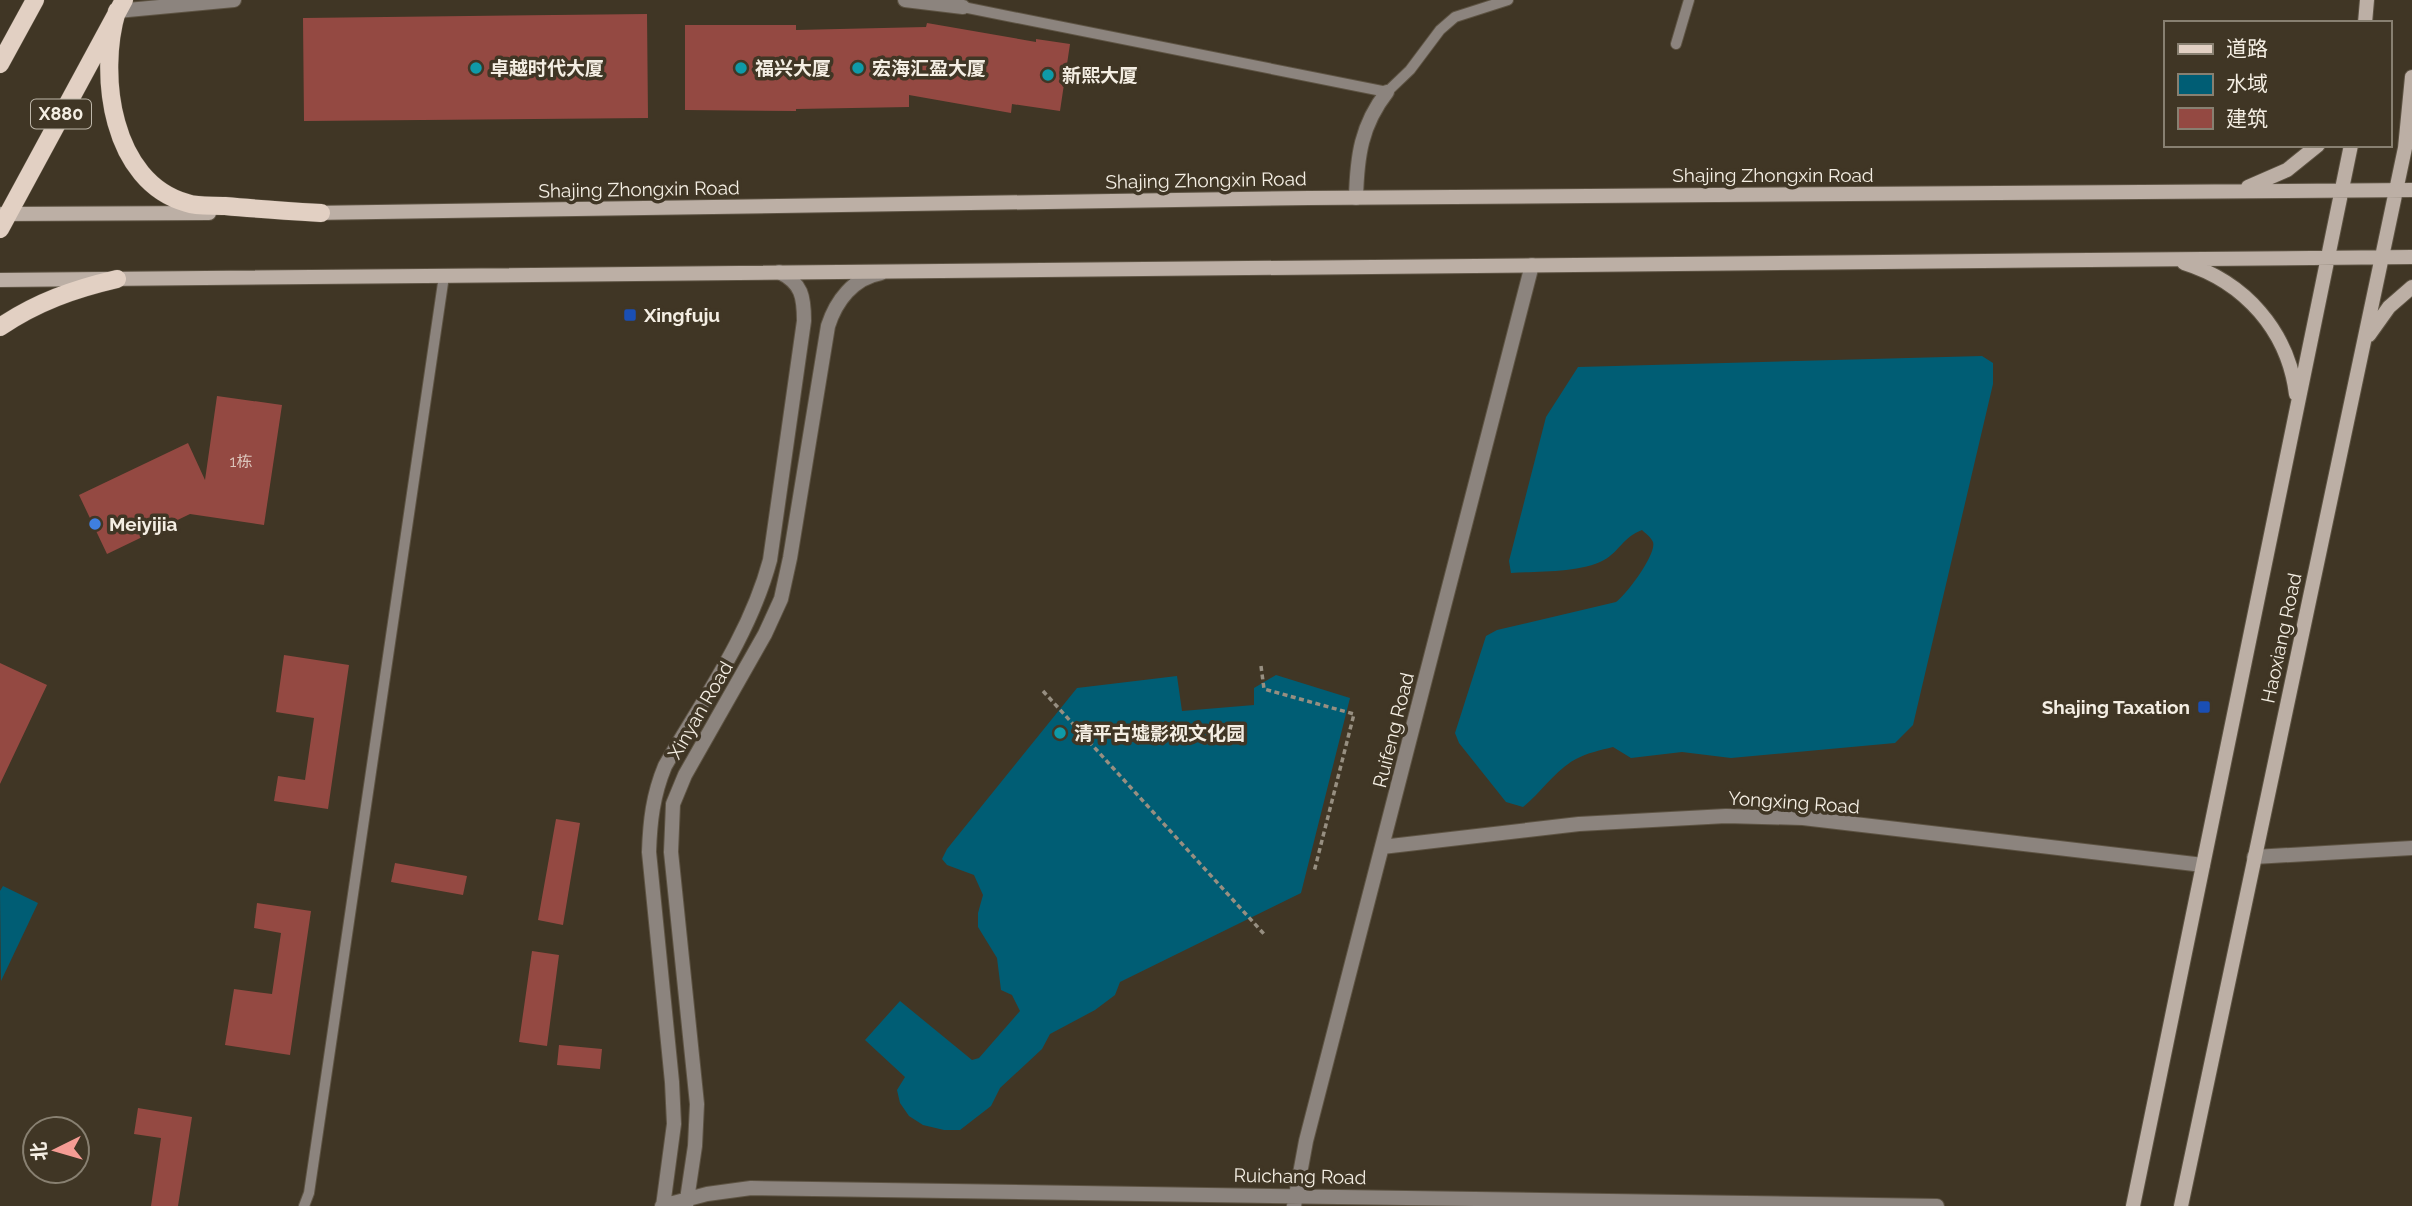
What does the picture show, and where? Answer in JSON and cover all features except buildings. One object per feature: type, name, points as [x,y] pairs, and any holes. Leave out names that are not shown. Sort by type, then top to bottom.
[{"type":"main road","points":[[0,58],[33,4]]},
{"type":"main road","points":[[0,64],[33,4]]},
{"type":"main road","points":[[120,6],[109,48],[110,94],[122,140],[143,174],[156,186],[188,204],[321,213]]},
{"type":"main road","name":"X880","points":[[3,219],[120,6]]},
{"type":"main road","points":[[0,327],[43,301],[117,279]]},
{"type":"street","points":[[120,6],[234,0]]},
{"type":"street","points":[[905,0],[963,7]]},
{"type":"street","points":[[2365,21],[2367,0]]},
{"type":"street","name":"Haoxiang Road","points":[[2180,1206],[2405,148],[2412,77]]},
{"type":"street","points":[[1356,198],[1357,158],[1367,124],[1387,92]]},
{"type":"street","points":[[2227,191],[2272,178],[2301,161],[2316,147]]},
{"type":"street","name":"Haoxiang Road","points":[[2133,1206],[2351,147]]},
{"type":"street","name":"Shajing Zhongxin Road","points":[[3,219],[1356,198],[2412,190]]},
{"type":"street","points":[[0,280],[2412,257]]},
{"type":"street","points":[[2166,259],[2195,267],[2225,282],[2263,314],[2288,356],[2298,405]]},
{"type":"street","name":"Ruifeng Road","points":[[1295,1201],[1306,1141],[1532,265]]},
{"type":"street","name":"Xinyan Road","points":[[663,1206],[674,1124],[649,852],[650,820],[654,791],[665,766],[750,620],[770,560],[804,321],[800,290],[795,282],[779,272]]},
{"type":"street","name":"Xinyan Road","points":[[687,1203],[695,1146],[697,1104],[671,852],[673,804],[685,775],[765,634],[780,599],[790,558],[832,312],[860,281],[871,275],[887,272]]},
{"type":"street","points":[[2362,349],[2384,314],[2412,287]]},
{"type":"street","name":"Yongxing Road","points":[[1382,847],[1579,824],[1726,816],[1802,818],[2203,865]]},
{"type":"street","points":[[2254,857],[2412,848]]},
{"type":"street","name":"Ruichang Road","points":[[663,1206],[687,1203],[724,1191],[751,1188],[1295,1201],[1937,1206]]},
{"type":"lane","points":[[963,7],[1387,92],[1410,70],[1434,37],[1455,17],[1508,0]]},
{"type":"lane","points":[[1676,44],[1689,0]]},
{"type":"lane","points":[[304,1206],[309,1193],[444,276]]},
{"type":"path","points":[[1261,666],[1264,689],[1354,714],[1314,872]]},
{"type":"path","points":[[1043,691],[1264,934]]},
{"type":"water","points":[[1982,356],[1993,363],[1993,384],[1913,725],[1895,743],[1731,758],[1682,752],[1631,758],[1613,747],[1585,755],[1568,764],[1523,807],[1506,802],[1459,743],[1455,733],[1486,636],[1497,630],[1616,602],[1640,574],[1653,548],[1652,540],[1642,530],[1630,537],[1609,557],[1594,564],[1559,571],[1511,573],[1509,561],[1546,417],[1578,367]]},
{"type":"water","points":[[1276,675],[1350,698],[1301,893],[1120,982],[1115,995],[1095,1010],[1050,1034],[1042,1049],[1000,1088],[991,1106],[960,1130],[944,1130],[923,1125],[909,1116],[900,1103],[897,1090],[905,1077],[865,1040],[900,1001],[972,1060],[979,1058],[1020,1011],[1012,995],[1001,990],[997,958],[978,927],[978,913],[983,895],[974,875],[947,865],[942,859],[947,849],[1077,688],[1177,676],[1182,711],[1254,705],[1254,688]]},
{"type":"water","points":[[3,886],[38,903],[1,981],[0,891]]},
{"type":"place","name":"卓越时代大厦","points":[[476,68]]},
{"type":"place","name":"福兴大厦","points":[[741,68]]},
{"type":"place","name":"宏海汇盈大厦","points":[[858,68]]},
{"type":"place","name":"新熙大厦","points":[[1048,75]]},
{"type":"place","name":"Xingfuju","points":[[630,315]]},
{"type":"place","name":"Meiyijia","points":[[95,524]]},
{"type":"place","name":"Shajing Taxation","points":[[2204,707]]},
{"type":"place","name":"清平古墟影视文化园","points":[[1060,733]]}]
